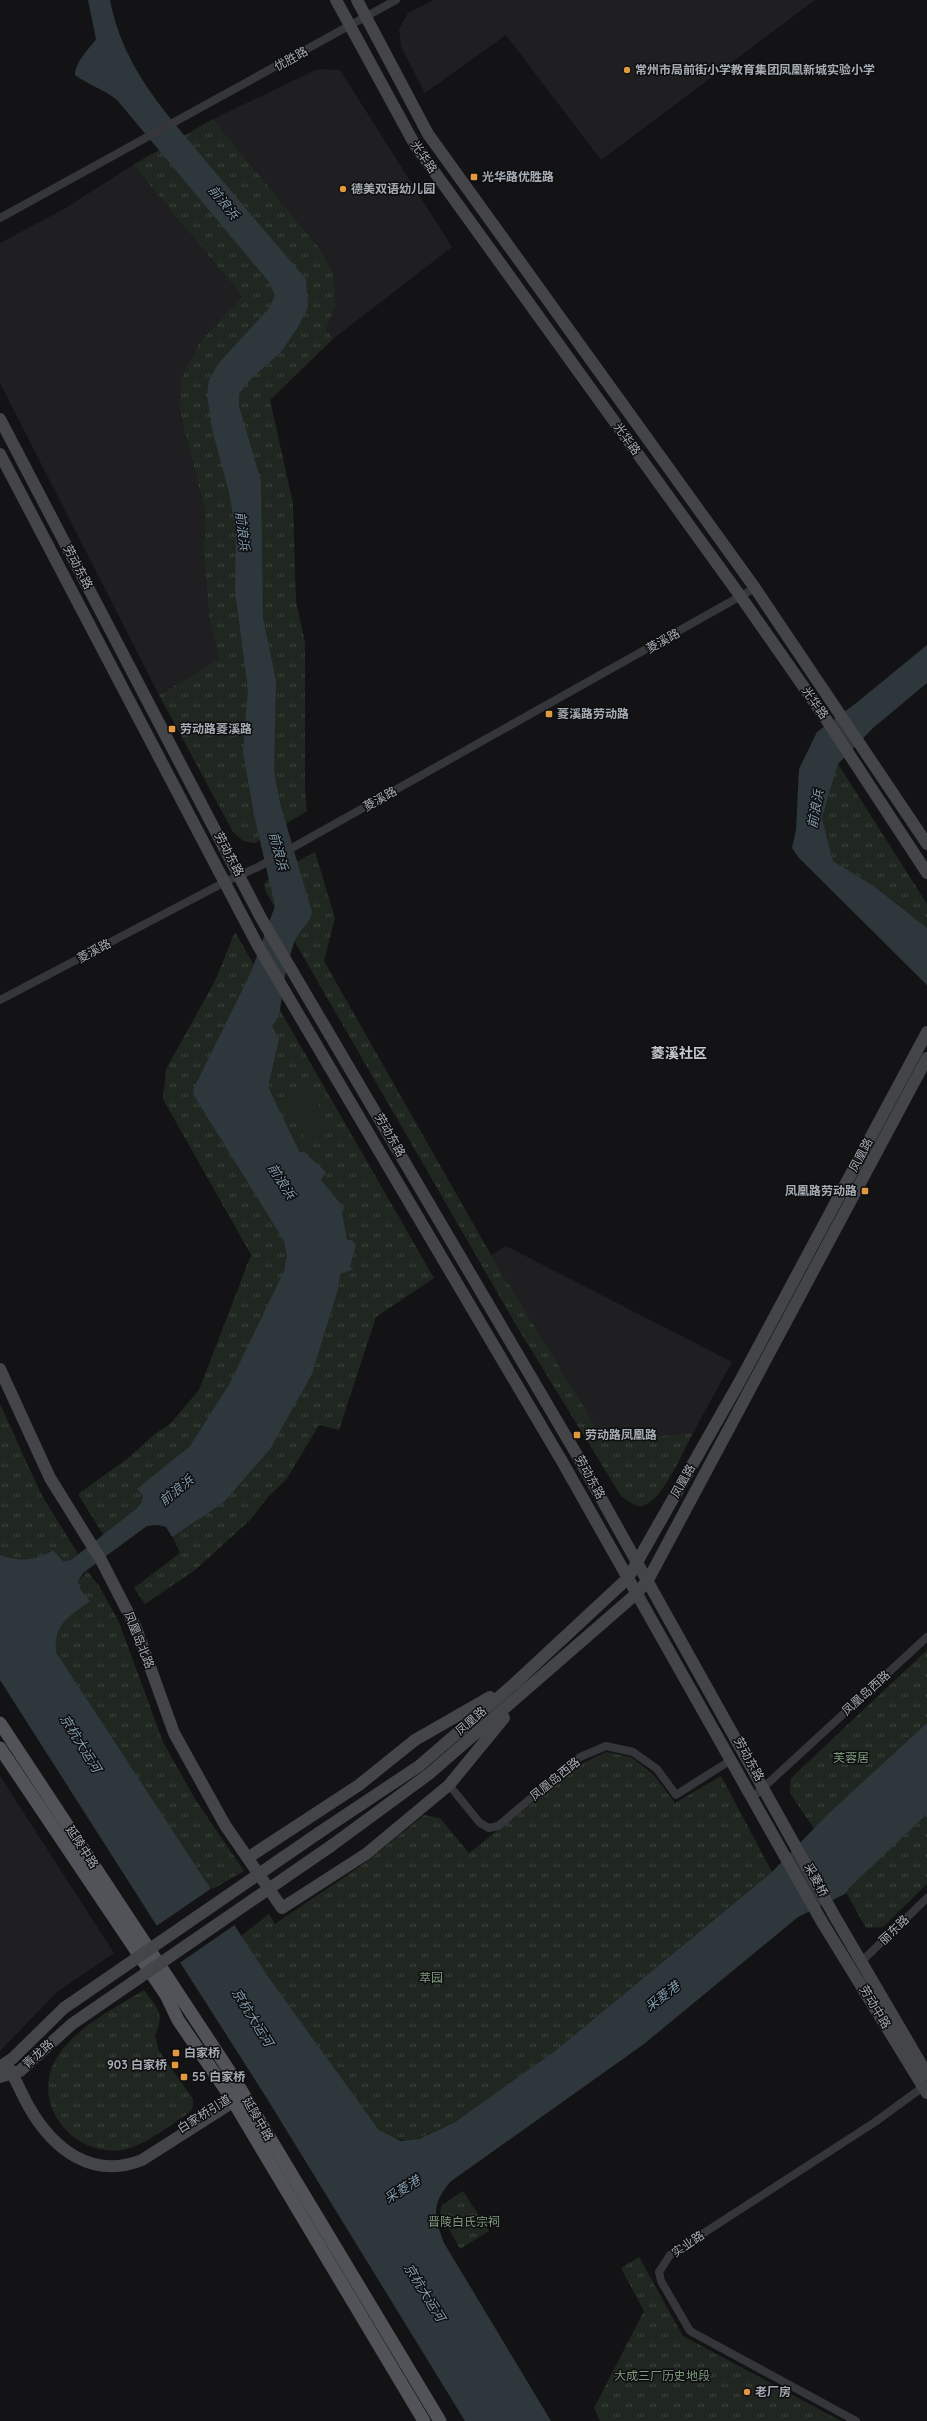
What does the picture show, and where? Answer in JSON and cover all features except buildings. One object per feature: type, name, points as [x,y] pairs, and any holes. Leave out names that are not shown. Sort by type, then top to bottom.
[{"type":"main road","name":"光华路","points":[[336,0],[415,145],[741,597],[824,716],[927,873]]},
{"type":"main road","name":"光华路","points":[[357,0],[428,134],[755,588],[869,754],[927,844]]},
{"type":"main road","name":"劳动东路","points":[[0,418],[261,918],[577,1455],[796,1843]]},
{"type":"main road","name":"劳动东路","points":[[0,454],[257,944],[563,1463],[782,1851]]},
{"type":"main road","name":"凤凰路","points":[[64,2008],[320,1832],[419,1766],[514,1684],[628,1578],[740,1381],[927,1032]]},
{"type":"main road","name":"凤凰路","points":[[72,2024],[331,1846],[429,1774],[524,1694],[636,1594],[648,1580],[927,1058]]},
{"type":"main road","name":"凤凰岛北路","points":[[0,1369],[50,1478],[101,1560],[136,1628],[174,1733],[226,1825],[282,1908],[366,1854],[449,1786]]},
{"type":"main road","points":[[249,1857],[359,1785],[415,1740],[514,1684]]},
{"type":"main road","points":[[449,1786],[524,1694]]},
{"type":"main road","name":"延陵中路","points":[[0,1724],[242,2092],[440,2421]]},
{"type":"main road","name":"延陵中路","points":[[0,1748],[166,1995],[178,2020],[232,2099],[424,2421]]},
{"type":"main road","name":"采菱桥","points":[[796,1843],[835,1917]]},
{"type":"main road","name":"采菱桥","points":[[782,1851],[822,1922]]},
{"type":"main road","name":"劳动中路","points":[[835,1917],[927,2073]]},
{"type":"main road","name":"劳动中路","points":[[822,1922],[925,2090]]},
{"type":"main road","name":"青龙路","points":[[6,2062],[64,2008]]},
{"type":"main road","name":"青龙路","points":[[0,2077],[17,2073],[72,2024]]},
{"type":"main road","name":"白家桥引道","points":[[6,2062],[17,2073],[51,2127],[69,2145],[104,2162],[120,2162],[137,2157],[242,2092]]},
{"type":"street","name":"优胜路","points":[[0,218],[186,117],[350,26],[366,15],[396,0]]},
{"type":"street","name":"菱溪路","points":[[0,1000],[224,882],[258,867],[755,588]]},
{"type":"street","name":"凤凰岛西路","points":[[752,1798],[927,1637]]},
{"type":"street","name":"凤凰岛西路","points":[[449,1786],[480,1823],[489,1828],[498,1826],[580,1757],[606,1746],[633,1752],[639,1756],[657,1769],[676,1795],[730,1760]]},
{"type":"street","name":"丽东路","points":[[861,1962],[927,1898]]},
{"type":"street","points":[[925,2090],[927,2073]]},
{"type":"street","name":"实业路","points":[[856,2421],[690,2331],[661,2281],[659,2272],[670,2255],[925,2090]]},
{"type":"shaded area","name":"常州市局前街小学教育集团凤凰新城实验小学","points":[[434,0],[815,0],[601,160],[506,35],[425,93],[401,47],[399,29],[408,13]]},
{"type":"shaded area","name":"德美双语幼儿园","points":[[318,69],[340,70],[452,247],[333,339],[326,329],[336,305],[334,274],[320,249],[213,119]]},
{"type":"shaded area","points":[[133,165],[242,296],[200,342],[180,412],[205,511],[204,554],[209,618],[219,659],[159,695],[0,383],[0,243],[64,209]]},
{"type":"shaded area","points":[[506,1246],[732,1362],[693,1433],[605,1441],[491,1255]]},
{"type":"shaded area","points":[[0,1776],[114,1953],[57,1992],[0,2051]]},
{"type":"green space","points":[[213,119],[320,249],[334,274],[336,305],[326,329],[333,339],[270,400],[293,503],[296,601],[305,643],[305,792],[307,811],[255,843],[243,841],[233,832],[159,695],[219,659],[209,618],[204,554],[205,511],[180,412],[181,379],[200,342],[242,296],[133,165]]},
{"type":"green space","points":[[838,764],[927,904],[927,928],[876,887],[833,861],[822,818]]},
{"type":"green space","points":[[315,852],[335,918],[324,961],[491,1255],[605,1441],[693,1433],[665,1485],[658,1495],[643,1506],[634,1505],[621,1496],[519,1330],[266,892],[264,884],[272,875]]},
{"type":"green space","points":[[235,932],[434,1278],[376,1317],[339,1430],[319,1425],[286,1480],[269,1496],[250,1520],[195,1570],[145,1604],[134,1588],[180,1553],[164,1517],[106,1539],[78,1494],[127,1459],[156,1433],[170,1424],[199,1390],[251,1255],[163,1099],[166,1069],[215,981]]},
{"type":"green space","points":[[308,1085],[330,1126],[306,1139],[284,1098]]},
{"type":"green space","points":[[0,1404],[41,1494],[78,1554],[71,1560],[63,1561],[53,1550],[46,1554],[27,1559],[14,1559],[0,1555]]},
{"type":"green space","points":[[87,1571],[99,1586],[119,1622],[163,1742],[195,1799],[244,1871],[211,1890],[56,1652],[57,1634],[60,1627],[69,1617],[89,1601],[81,1590],[78,1582]]},
{"type":"green space","name":"芙蓉居","points":[[927,1650],[927,1737],[820,1838],[790,1793],[791,1778]]},
{"type":"green space","name":"萃园","points":[[606,1752],[631,1757],[653,1774],[675,1803],[721,1776],[772,1872],[556,2050],[455,2122],[413,2141],[391,2138],[379,2130],[267,1975],[241,1936],[269,1914],[275,1924],[365,1863],[424,1815],[440,1818],[469,1853],[583,1763]]},
{"type":"green space","points":[[927,1795],[927,1884],[883,1927],[866,1928],[838,1878]]},
{"type":"green space","points":[[144,1990],[156,2007],[160,2016],[155,2036],[159,2051],[193,2099],[193,2107],[189,2113],[148,2140],[130,2148],[122,2150],[104,2150],[87,2145],[73,2136],[61,2124],[53,2109],[48,2093],[49,2076],[56,2059],[74,2037],[84,2028]]},
{"type":"green space","name":"晋陵白氏宗祠","points":[[463,2191],[489,2231],[460,2249],[440,2213],[442,2205]]},
{"type":"green space","name":"大成三厂历史地段","points":[[639,2257],[683,2336],[841,2421],[600,2421],[594,2408],[644,2311],[621,2268]]},
{"type":"water","points":[[88,0],[110,0],[116,25],[125,48],[136,69],[163,109],[306,279],[308,307],[298,327],[281,352],[251,379],[239,394],[239,406],[261,481],[263,618],[276,681],[274,771],[280,803],[312,912],[310,919],[295,939],[286,970],[279,1016],[272,1026],[279,1039],[268,1087],[300,1153],[303,1151],[326,1172],[321,1180],[344,1208],[342,1213],[347,1240],[352,1240],[356,1245],[350,1267],[354,1269],[340,1274],[339,1286],[312,1374],[270,1449],[223,1503],[172,1537],[166,1527],[158,1525],[147,1526],[83,1573],[78,1582],[81,1590],[90,1601],[69,1617],[60,1627],[56,1642],[56,1652],[267,1975],[379,2130],[401,2141],[419,2139],[455,2122],[556,2050],[772,1872],[826,1816],[927,1723],[927,1814],[849,1888],[845,1894],[798,1917],[644,2044],[450,2182],[440,2197],[437,2204],[436,2218],[444,2243],[551,2421],[465,2421],[266,2097],[0,1680],[0,1555],[14,1559],[27,1559],[46,1554],[53,1550],[63,1561],[71,1560],[136,1509],[142,1502],[143,1496],[137,1489],[190,1446],[230,1383],[284,1271],[287,1256],[284,1241],[193,1094],[194,1088],[251,972],[275,906],[254,815],[243,752],[248,689],[235,591],[236,533],[229,492],[212,429],[207,395],[209,380],[218,364],[270,307],[275,295],[269,282],[117,100],[75,75],[77,65],[96,39]]},
{"type":"water","name":"前浪浜","points":[[927,645],[927,683],[873,728],[838,764],[822,818],[833,861],[874,886],[927,928],[927,985],[799,858],[792,848],[796,830],[799,769],[817,732],[855,704]]},
{"type":"pier","points":[[212,1888],[236,1924],[178,1964],[155,1927]]},
{"type":"place","name":"常州市局前街小学教育集团凤凰新城实验小学","points":[[627,70]]},
{"type":"place","name":"光华路优胜路","points":[[474,177]]},
{"type":"place","name":"德美双语幼儿园","points":[[343,189]]},
{"type":"place","name":"菱溪路劳动路","points":[[549,714]]},
{"type":"place","name":"劳动路菱溪路","points":[[172,729]]},
{"type":"place","name":"凤凰路劳动路","points":[[865,1191]]},
{"type":"place","name":"劳动路凤凰路","points":[[577,1435]]},
{"type":"place","name":"白家桥","points":[[176,2053]]},
{"type":"place","name":"903 白家桥","points":[[175,2065]]},
{"type":"place","name":"55 白家桥","points":[[184,2077]]},
{"type":"place","name":"老厂房","points":[[747,2392]]},
{"type":"district","name":"菱溪社区","points":[[679,1053]]},
{"type":"water label","name":"京杭大运河","points":[[81,1743]]},
{"type":"water label","name":"采菱港","points":[[662,1996]]},
{"type":"water label","name":"京杭大运河","points":[[253,2017]]},
{"type":"water label","name":"采菱港","points":[[402,2189]]},
{"type":"water label","name":"京杭大运河","points":[[425,2292]]}]
